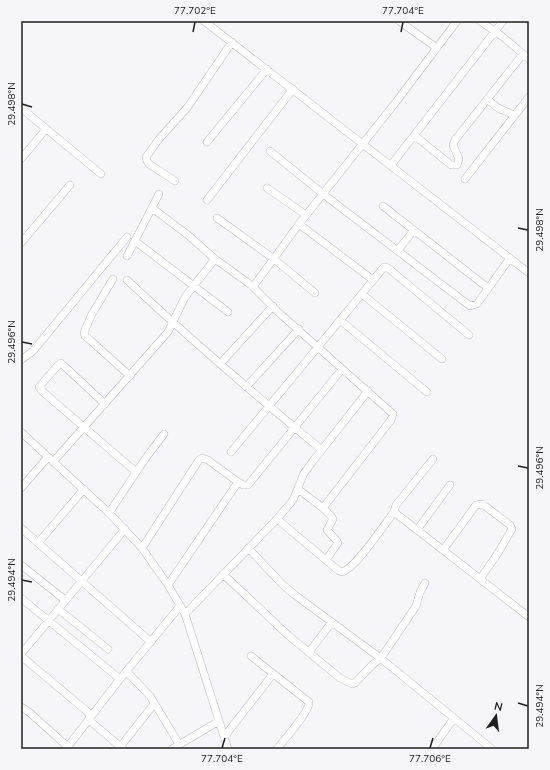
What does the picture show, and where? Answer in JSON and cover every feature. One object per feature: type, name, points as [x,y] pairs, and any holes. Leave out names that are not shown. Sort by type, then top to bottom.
[{"type":"street","points":[[204,21],[529,273]]},
{"type":"street","points":[[399,21],[437,48]]},
{"type":"street","points":[[253,287],[299,224],[396,102],[457,21]]},
{"type":"street","points":[[480,21],[495,31],[529,59]]},
{"type":"street","points":[[391,165],[503,21]]},
{"type":"street","points":[[175,181],[149,164],[146,157],[159,139],[187,108],[232,42]]},
{"type":"street","points":[[414,135],[451,166],[455,166],[459,162],[459,159],[453,145],[455,140],[523,54]]},
{"type":"street","points":[[207,142],[267,69]]},
{"type":"street","points":[[207,200],[292,89]]},
{"type":"street","points":[[464,179],[529,97]]},
{"type":"street","points":[[487,99],[498,108],[514,115]]},
{"type":"street","points":[[21,108],[101,174]]},
{"type":"street","points":[[21,159],[46,129]]},
{"type":"street","points":[[270,151],[323,194],[470,306],[477,304],[510,258]]},
{"type":"street","points":[[21,243],[70,185]]},
{"type":"street","points":[[267,188],[306,215]]},
{"type":"street","points":[[127,256],[159,194]]},
{"type":"street","points":[[383,206],[488,288]]},
{"type":"street","points":[[152,208],[188,235],[215,259],[253,287],[391,412],[393,417],[323,508]]},
{"type":"street","points":[[217,218],[274,259],[316,293]]},
{"type":"street","points":[[299,224],[373,280]]},
{"type":"street","points":[[398,250],[414,230]]},
{"type":"street","points":[[21,360],[33,351],[127,238]]},
{"type":"street","points":[[135,241],[228,312]]},
{"type":"street","points":[[21,488],[84,427],[168,332],[184,297],[215,259]]},
{"type":"street","points":[[231,452],[383,268],[388,268],[469,335]]},
{"type":"street","points":[[113,279],[92,314],[84,332],[85,336],[130,376]]},
{"type":"street","points":[[127,280],[173,323],[246,387],[322,450]]},
{"type":"street","points":[[362,294],[442,359]]},
{"type":"street","points":[[220,364],[273,306]]},
{"type":"street","points":[[340,320],[427,392]]},
{"type":"street","points":[[246,387],[298,329]]},
{"type":"street","points":[[105,404],[61,363],[40,384],[39,389],[136,472]]},
{"type":"street","points":[[142,548],[199,460],[202,458],[208,460],[238,482],[243,485],[248,485],[342,369]]},
{"type":"street","points":[[185,614],[277,519],[293,500],[304,473],[368,391]]},
{"type":"street","points":[[21,432],[84,489],[125,529],[142,548],[168,585],[185,614],[228,749]]},
{"type":"street","points":[[109,513],[136,472],[164,434]]},
{"type":"street","points":[[277,519],[339,571],[342,572],[350,569],[394,512],[396,505],[433,459]]},
{"type":"street","points":[[168,585],[238,482]]},
{"type":"street","points":[[417,530],[450,485]]},
{"type":"street","points":[[38,543],[84,489]]},
{"type":"street","points":[[298,489],[332,516],[328,530],[338,540],[338,543],[326,560]]},
{"type":"street","points":[[443,550],[476,505],[482,504],[510,525],[512,529],[480,579]]},
{"type":"street","points":[[394,512],[528,615]]},
{"type":"street","points":[[21,528],[152,642]]},
{"type":"street","points":[[125,529],[21,655],[89,713],[89,720],[122,748],[154,704]]},
{"type":"street","points":[[248,548],[283,585],[381,658],[492,749]]},
{"type":"street","points":[[21,565],[65,600]]},
{"type":"street","points":[[223,574],[288,636],[340,678],[352,684],[355,683],[381,658],[416,606],[420,592],[425,583]]},
{"type":"street","points":[[21,598],[120,679]]},
{"type":"street","points":[[21,707],[29,712],[67,748],[120,679],[152,642],[180,606]]},
{"type":"street","points":[[58,609],[108,649]]},
{"type":"street","points":[[309,652],[332,622]]},
{"type":"street","points":[[251,656],[306,699],[310,704],[305,713],[277,749]]},
{"type":"street","points":[[127,672],[137,681],[154,704],[179,744]]},
{"type":"street","points":[[224,737],[273,674]]},
{"type":"street","points":[[433,749],[434,744],[454,718]]},
{"type":"street","points":[[172,749],[219,721]]}]
